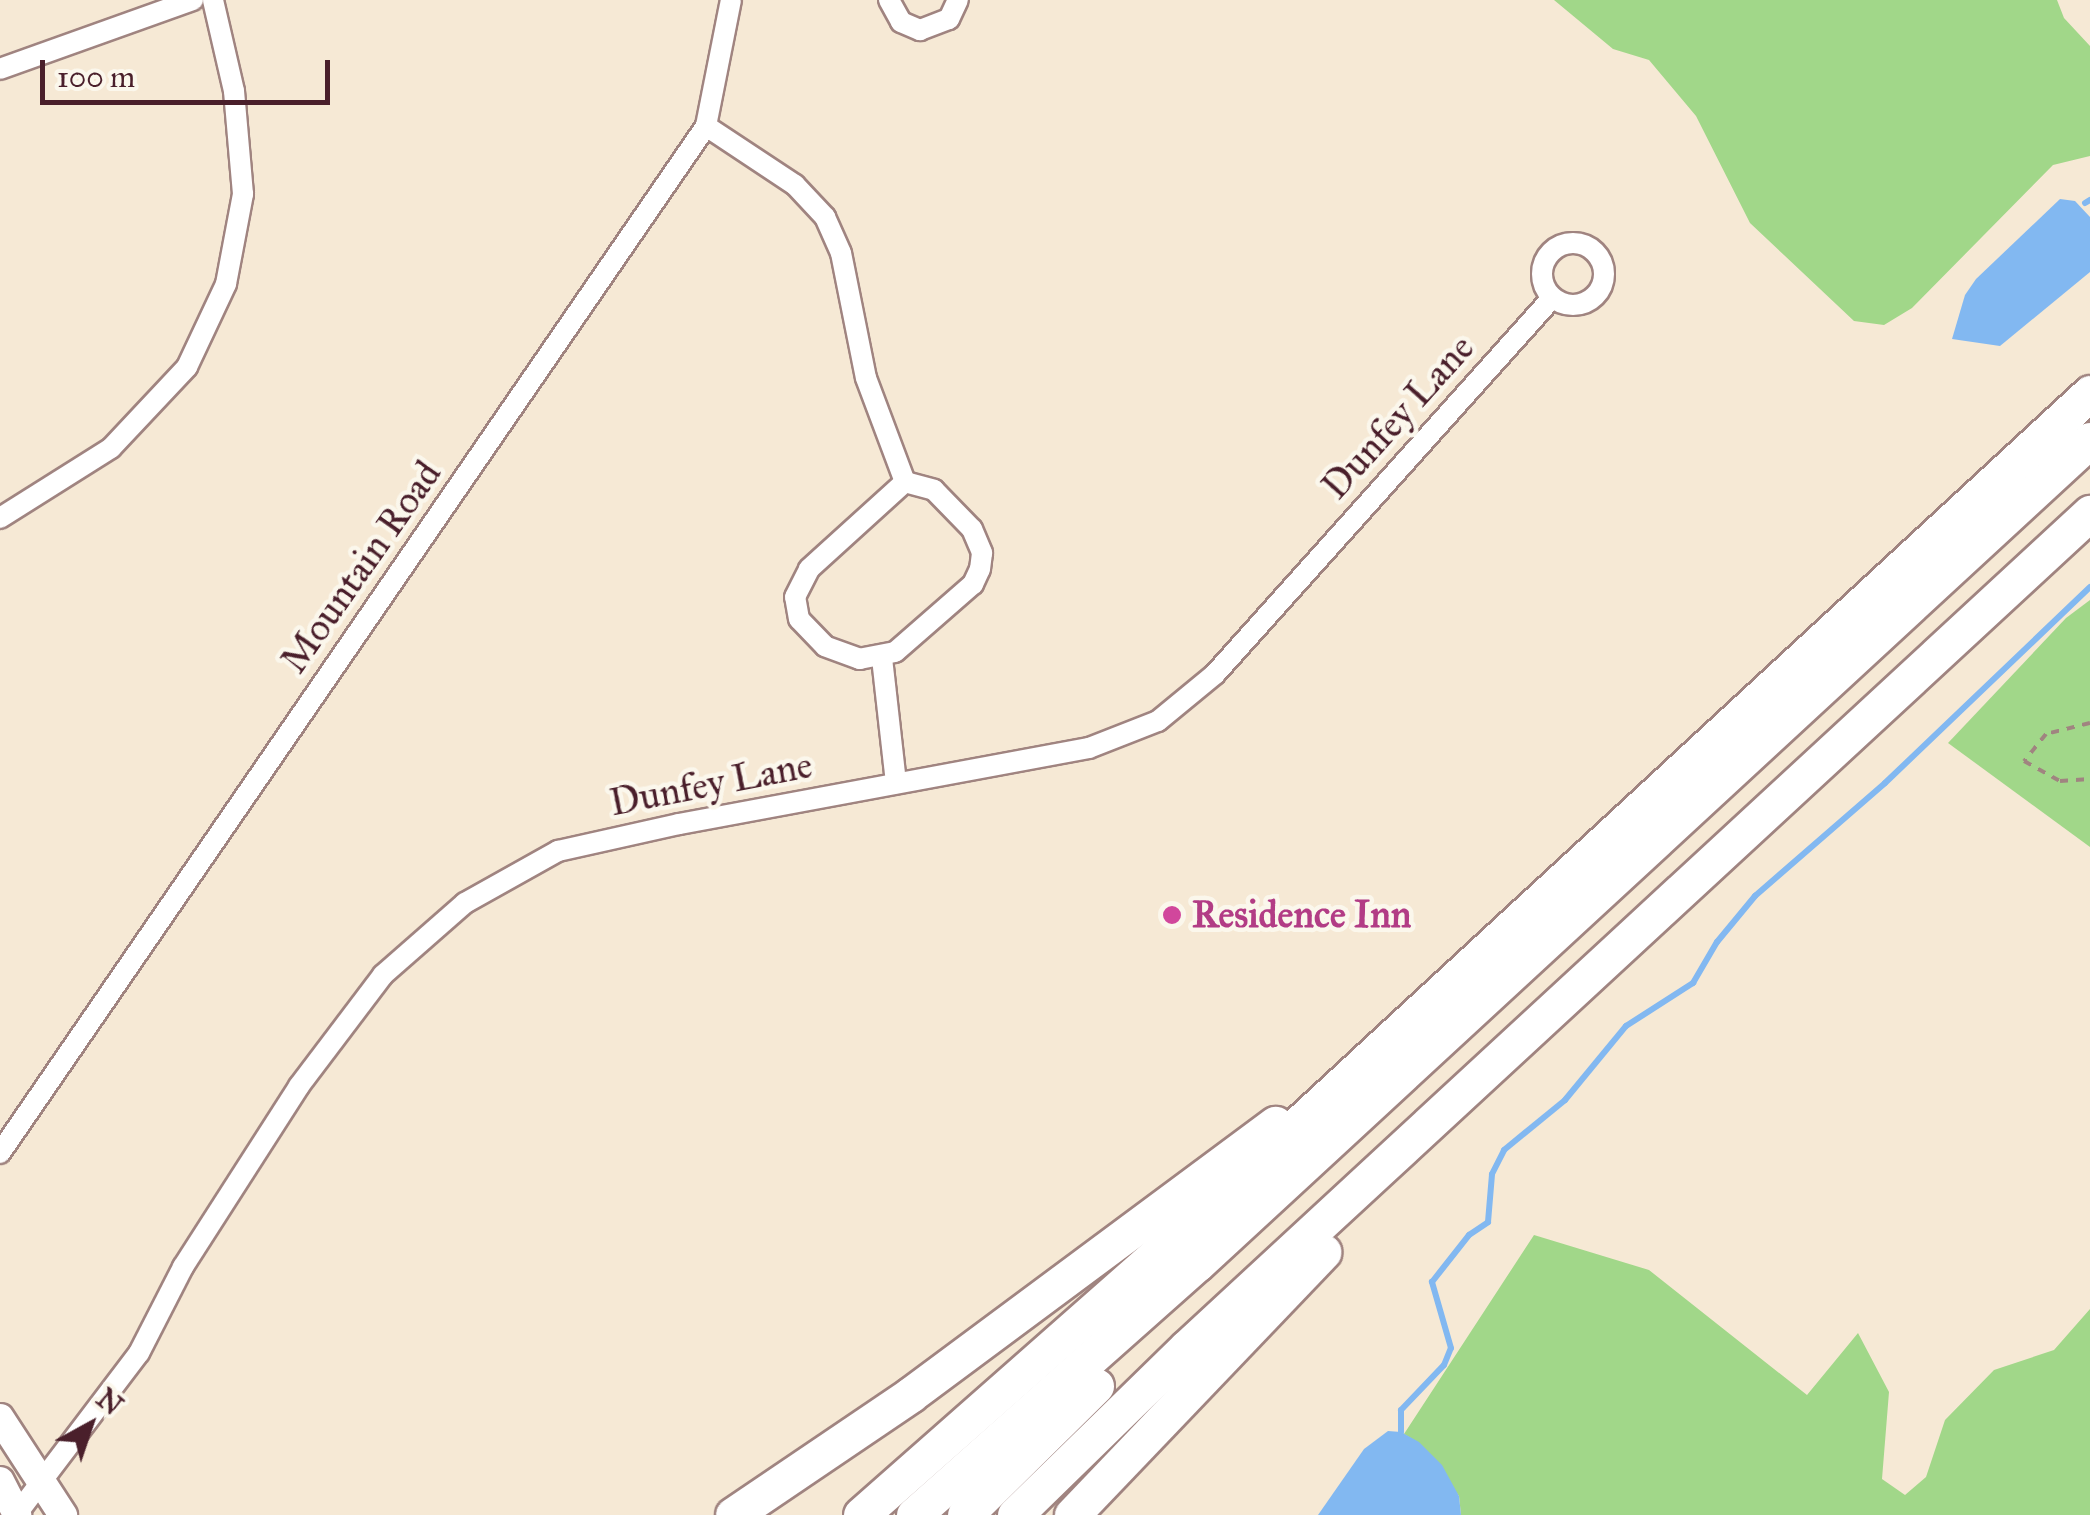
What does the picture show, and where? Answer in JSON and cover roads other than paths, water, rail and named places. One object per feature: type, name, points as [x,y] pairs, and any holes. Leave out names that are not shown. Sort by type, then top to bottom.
[{"type":"highway","points":[[861,1515],[1097,1309],[2090,393]]},
{"type":"highway","points":[[914,1515],[1198,1264],[2090,440]]},
{"type":"highway","points":[[965,1515],[1140,1344],[2090,466]]},
{"type":"highway","points":[[1014,1515],[1186,1348],[2090,513]]},
{"type":"highway","points":[[733,1515],[910,1395],[1248,1140],[1325,1100]]},
{"type":"highway","points":[[1072,1515],[1273,1302],[1394,1182],[1444,1110]]},
{"type":"main road","points":[[0,1418],[63,1515]]},
{"type":"main road","points":[[0,1481],[17,1515]]},
{"type":"street","points":[[0,68],[193,0]]},
{"type":"street","points":[[0,518],[111,448],[187,367],[226,284],[243,194],[234,91],[213,0]]},
{"type":"street","name":"Mountain Road","points":[[0,1153],[706,126],[731,0]]},
{"type":"street","points":[[889,0],[901,22],[920,30],[949,19],[958,0]]},
{"type":"street","points":[[706,126],[795,185],[825,218],[841,253],[866,378],[905,482]]},
{"type":"street","name":"Dunfey Lane","points":[[17,1515],[139,1353],[184,1267],[299,1086],[383,975],[465,904],[558,852],[679,824],[1089,748],[1136,732],[1183,703],[1215,674],[1552,298]]},
{"type":"street","points":[[905,482],[934,490],[972,529],[982,552],[973,584],[895,652],[882,658],[860,658],[825,646],[799,618],[795,597],[809,569],[905,482]]},
{"type":"street","points":[[882,658],[896,784]]},
{"type":"water","points":[[2060,199],[2075,201],[2090,217],[2090,272],[2000,346],[1952,339],[1965,295],[1976,279]]},
{"type":"water","points":[[1388,1431],[1401,1432],[1419,1442],[1442,1465],[1459,1496],[1461,1515],[1318,1515],[1364,1449]]},
{"type":"waterway","points":[[2085,203],[2090,200]]},
{"type":"waterway","points":[[1401,1432],[1401,1410],[1444,1365],[1451,1348],[1432,1282],[1469,1235],[1488,1222],[1492,1174],[1504,1150],[1565,1100],[1626,1026],[1693,983],[1717,942],[1755,896],[1885,783],[2090,587]]},
{"type":"place","name":"Residence Inn","points":[[1172,915]]}]
